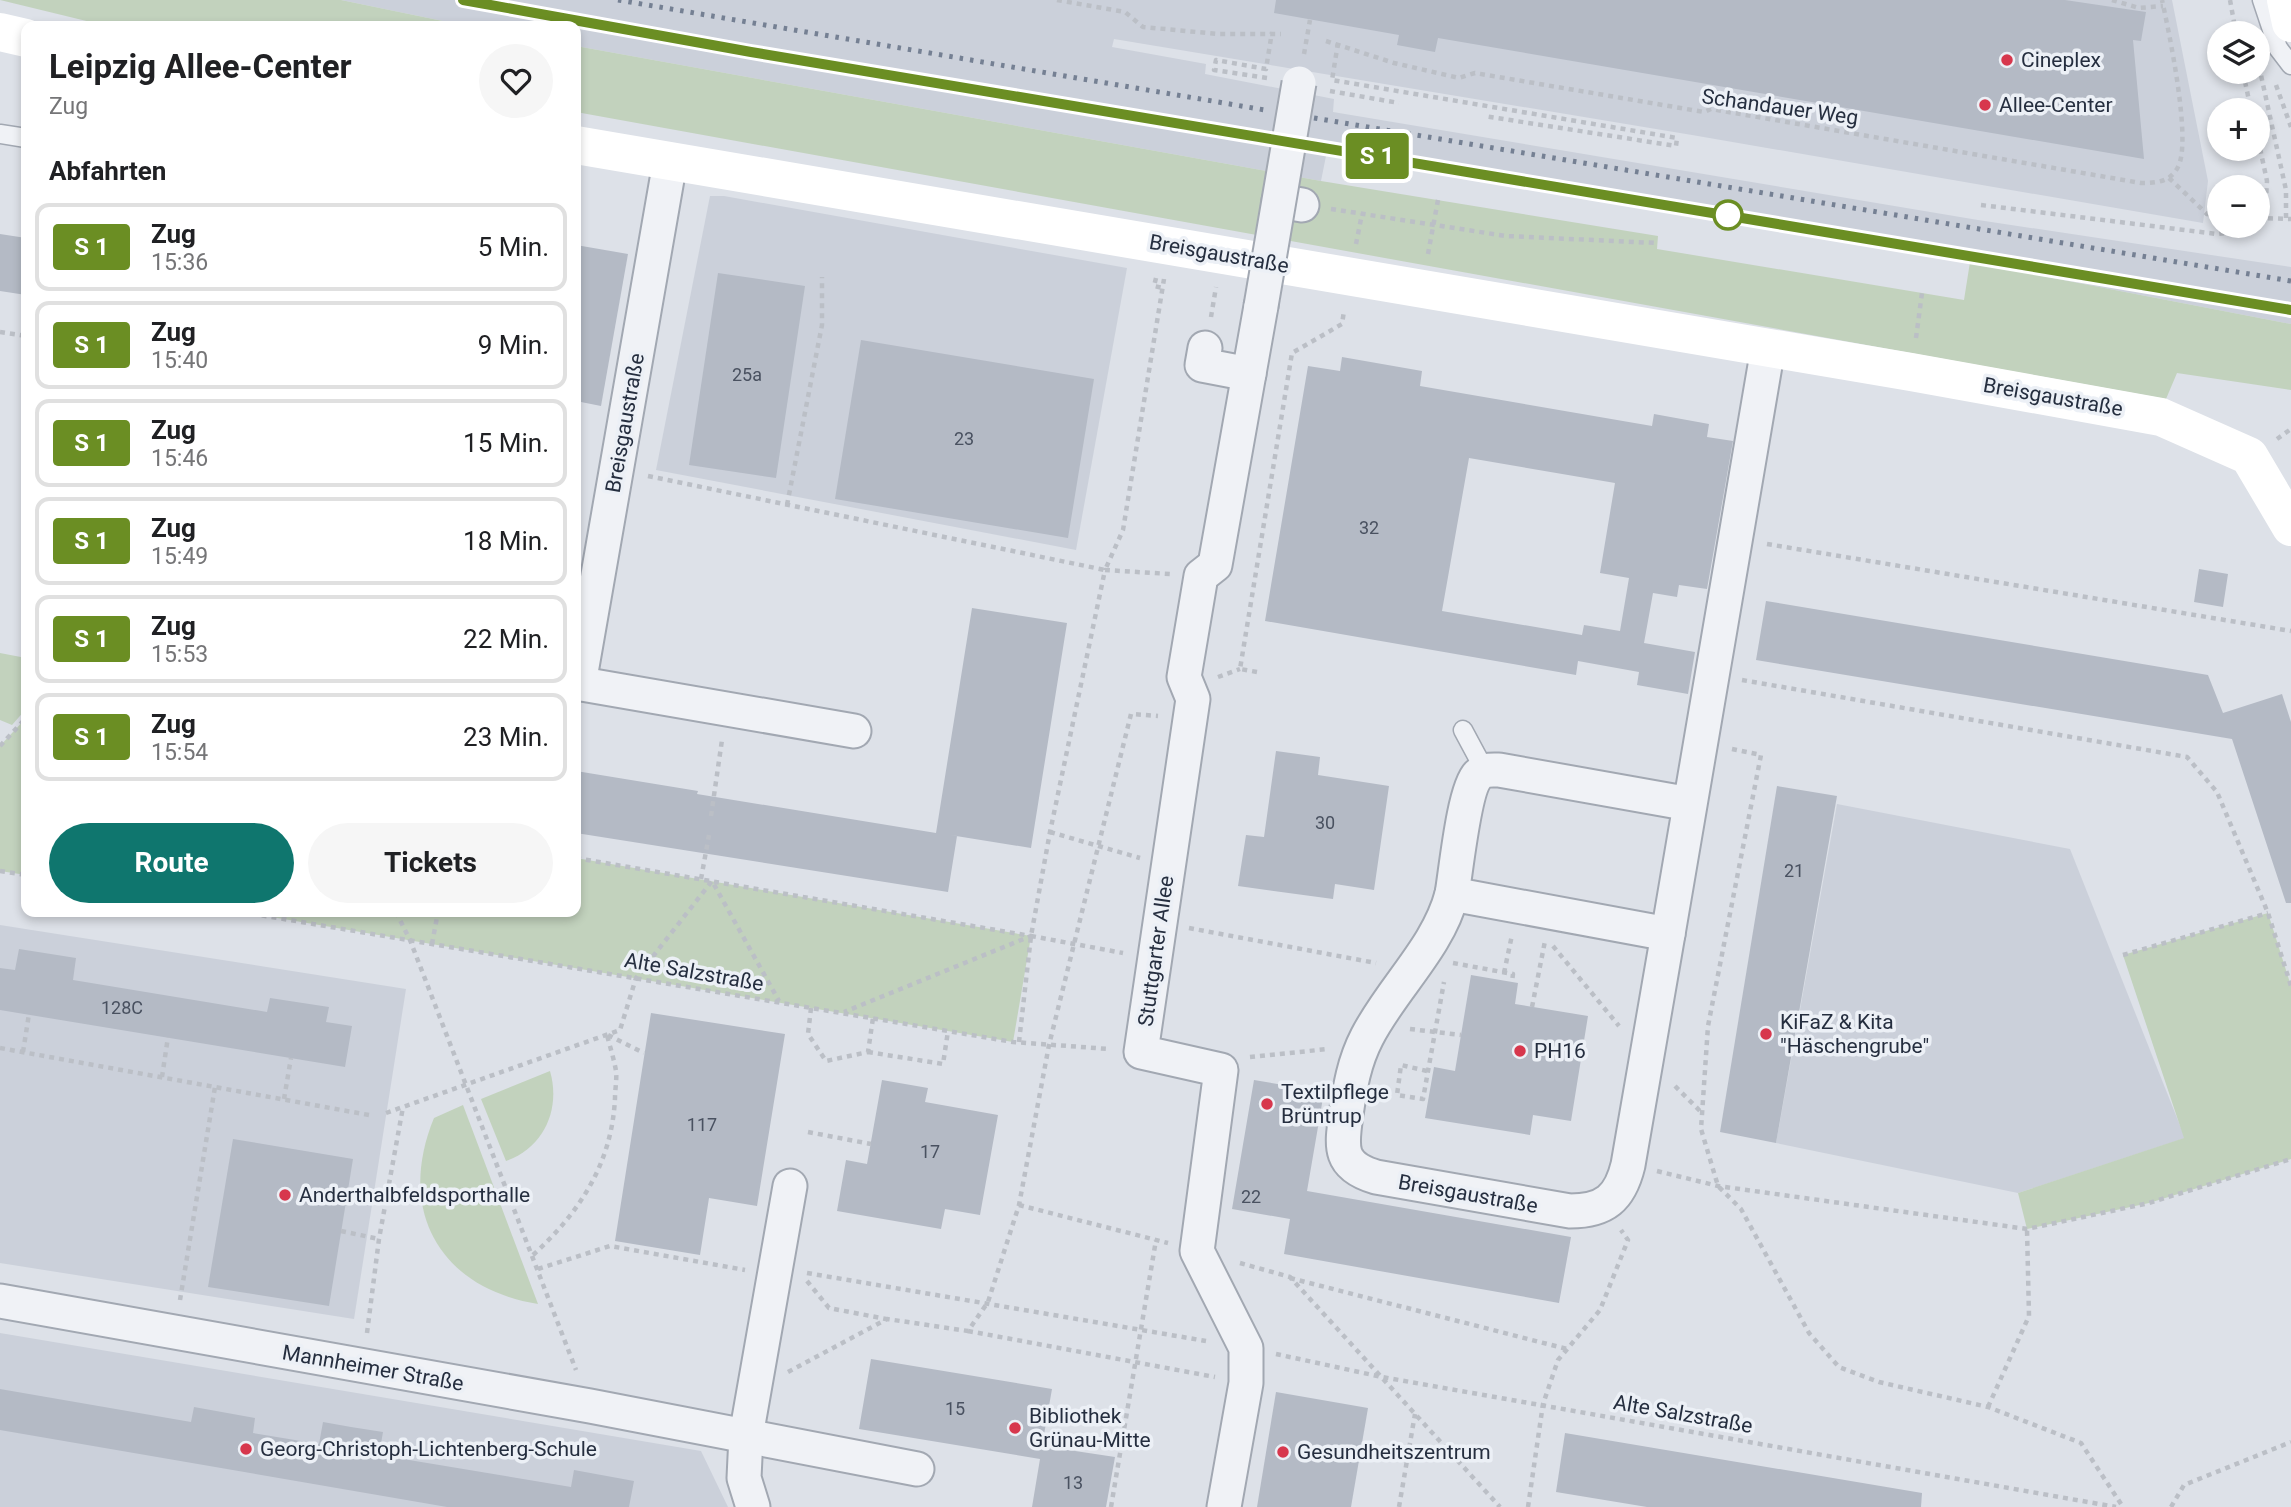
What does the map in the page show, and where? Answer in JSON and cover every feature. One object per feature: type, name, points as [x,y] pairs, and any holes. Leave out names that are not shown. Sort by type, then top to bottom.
[{"type":"street","points":[[2286,0],[2291,23]]},
{"type":"street","points":[[0,32],[21,37]]},
{"type":"street","name":"Stuttgarter Allee","points":[[1221,1070],[1141,1052],[1191,717],[1193,699],[1184,677],[1201,576],[1215,565],[1261,306],[1290,203],[1309,76]]},
{"type":"street","name":"Breisgaustraße","points":[[581,146],[2161,417],[2249,456],[2291,527]]},
{"type":"street","name":"Breisgaustraße","points":[[581,668],[670,162]]},
{"type":"street","points":[[1205,348],[1202,365],[1249,374]]},
{"type":"street","name":"Breisgaustraße","points":[[1485,771],[1477,776],[1469,794],[1452,894],[1443,918],[1377,1020],[1360,1054],[1350,1085],[1343,1144],[1349,1163],[1366,1174],[1553,1209],[1586,1211],[1610,1200],[1622,1185],[1628,1165],[1768,348]]},
{"type":"street","name":"Breisgaustraße","points":[[581,685],[854,732]]},
{"type":"street","points":[[1485,771],[1499,769],[1690,804]]},
{"type":"street","points":[[1452,894],[1668,934]]},
{"type":"street","points":[[1221,1070],[1197,1251],[1246,1348],[1246,1383],[1224,1507]]},
{"type":"street","points":[[753,1507],[744,1478],[746,1436],[790,1186]]},
{"type":"street","name":"Mannheimer Straße","points":[[0,1301],[590,1406],[917,1469]]},
{"type":"lane","points":[[2262,0],[2278,48],[2291,65]]},
{"type":"lane","points":[[0,134],[21,137]]},
{"type":"lane","points":[[1463,730],[1474,746],[1485,771]]},
{"type":"path","points":[[1057,0],[1125,12],[1143,27],[1218,34],[1281,34]]},
{"type":"path","points":[[2112,0],[2139,8],[2163,3],[2180,105],[2181,129],[2180,163],[2169,178],[2207,214]]},
{"type":"path","points":[[2230,0],[2234,21]]},
{"type":"path","points":[[1309,76],[1310,20]]},
{"type":"path","points":[[1272,32],[1266,69],[1216,60],[1214,70],[1309,76],[1399,103]]},
{"type":"path","name":"Schandauer Weg","points":[[1326,41],[1394,63],[1460,78],[1475,73],[1704,112],[1711,109],[2141,183],[2157,183],[2169,178]]},
{"type":"path","points":[[1338,43],[1332,80],[1677,138],[1676,146],[1484,116]]},
{"type":"path","points":[[2263,84],[2286,190],[2289,219],[2270,218]]},
{"type":"path","points":[[2286,108],[2291,127]]},
{"type":"path","points":[[1433,225],[1438,200]]},
{"type":"path","points":[[1981,205],[2207,233]]},
{"type":"path","points":[[1354,213],[1506,236],[1657,243]]},
{"type":"path","points":[[1240,669],[1292,353],[1342,324],[1350,277]]},
{"type":"path","points":[[787,505],[822,325],[822,278]]},
{"type":"path","points":[[1019,1042],[1031,936],[1050,832],[1105,570],[1123,530],[1163,286],[1154,286],[1155,282]]},
{"type":"path","points":[[1911,372],[1922,293]]},
{"type":"path","points":[[0,331],[21,335]]},
{"type":"path","points":[[617,470],[1105,570],[1201,576]]},
{"type":"path","points":[[1736,539],[2291,631]]},
{"type":"path","points":[[1207,681],[1240,669],[1257,672]]},
{"type":"path","points":[[1712,675],[2187,757],[2217,792],[2268,913],[2291,986]]},
{"type":"path","points":[[711,816],[726,710]]},
{"type":"path","points":[[968,1331],[988,1302],[1019,1205],[1049,1045],[1131,714],[1191,717]]},
{"type":"path","points":[[0,746],[21,723]]},
{"type":"path","points":[[1700,743],[1761,755],[1708,1026],[1701,1129],[1718,1186],[1741,1209],[1809,1333],[1839,1367],[1879,1382],[1988,1407],[2081,1443],[2123,1507]]},
{"type":"path","points":[[1050,832],[1169,866]]},
{"type":"path","points":[[701,879],[709,835]]},
{"type":"path","points":[[581,859],[1155,959]]},
{"type":"path","points":[[0,871],[21,874]]},
{"type":"path","points":[[386,1113],[620,1030],[636,978],[712,881]]},
{"type":"path","points":[[712,881],[779,1002]]},
{"type":"path","points":[[2123,955],[2268,913]]},
{"type":"path","name":"Alte Salzstraße","points":[[272,917],[948,1031],[1019,1042],[1141,1052]]},
{"type":"path","points":[[398,917],[410,940],[590,1406]]},
{"type":"path","points":[[432,944],[437,917]]},
{"type":"path","points":[[1161,922],[1385,965],[1447,962],[1513,974],[1512,982]]},
{"type":"path","points":[[841,1013],[1031,936]]},
{"type":"path","points":[[1532,1007],[1545,937],[1646,1059],[1702,1112]]},
{"type":"path","points":[[1427,1071],[1401,1065],[1397,1095],[1423,1099],[1444,981]]},
{"type":"path","points":[[811,1007],[808,1034],[826,1062],[868,1052],[943,1064],[948,1031]]},
{"type":"path","points":[[23,1052],[29,1014]]},
{"type":"path","points":[[868,1052],[873,1018]]},
{"type":"path","points":[[1377,1020],[1390,1026],[1461,1035]]},
{"type":"path","points":[[607,1035],[644,1053]]},
{"type":"path","points":[[533,1255],[553,1237],[579,1205],[603,1162],[614,1124],[616,1073],[607,1035]]},
{"type":"path","points":[[162,1077],[168,1037]]},
{"type":"path","points":[[0,1048],[369,1115]]},
{"type":"path","points":[[1221,1070],[1252,1056],[1338,1048],[1360,1054]]},
{"type":"path","points":[[284,1099],[291,1058]]},
{"type":"path","points":[[174,1333],[215,1087]]},
{"type":"path","points":[[362,1366],[379,1239],[403,1106]]},
{"type":"path","points":[[808,1132],[871,1144]]},
{"type":"path","points":[[1628,1165],[1718,1186],[2027,1229],[2148,1203],[2291,1159]]},
{"type":"path","points":[[1019,1205],[1567,1349]]},
{"type":"path","points":[[1988,1407],[2029,1316],[2027,1229]]},
{"type":"path","points":[[341,1231],[379,1239]]},
{"type":"path","points":[[1111,1507],[1156,1240]]},
{"type":"path","points":[[1528,1507],[1543,1404],[1558,1360],[1600,1310],[1628,1240]]},
{"type":"path","points":[[538,1269],[610,1246],[774,1276]]},
{"type":"path","name":"Alte Salzstraße","points":[[887,1319],[829,1308],[799,1271],[1246,1348],[1382,1377],[2116,1507]]},
{"type":"path","points":[[1290,1278],[1500,1507]]},
{"type":"path","points":[[758,1373],[779,1377],[887,1319],[968,1331],[1246,1383]]},
{"type":"path","points":[[1399,1507],[1415,1413]]},
{"type":"path","points":[[2171,1507],[2184,1485],[2291,1442]]},
{"type":"shaded area","points":[[341,0],[2172,0],[2207,176],[2203,223],[1114,39],[1112,47],[1206,64],[1205,74],[1334,99],[1333,112],[1978,220],[2291,267],[2291,324],[1970,262],[1326,156],[1321,181],[581,47],[581,21],[443,21]]},
{"type":"shaded area","points":[[710,196],[724,196],[1127,268],[1076,550],[656,470]]},
{"type":"shaded area","points":[[1837,804],[2070,849],[2185,1138],[2018,1193],[1776,1143]]},
{"type":"shaded area","points":[[0,925],[406,989],[354,1319],[0,1263]]},
{"type":"shaded area","points":[[0,1333],[701,1451],[728,1507],[0,1507]]},
{"type":"green space","points":[[0,0],[341,0],[443,21],[86,21]]},
{"type":"green space","points":[[581,47],[1321,181],[1658,236],[1657,249],[1964,300],[1970,262],[2291,324],[2291,390],[2177,373],[2166,399],[581,113]]},
{"type":"green space","points":[[0,653],[21,657],[21,715],[12,725],[0,720]]},
{"type":"green space","points":[[21,723],[21,874],[0,871],[0,746]]},
{"type":"green space","points":[[581,859],[1031,936],[1013,1042],[272,917],[581,917]]},
{"type":"green space","points":[[2268,913],[2291,986],[2291,1159],[2149,1203],[2027,1229],[2018,1193],[2184,1138],[2123,955]]},
{"type":"green space","points":[[550,1071],[553,1099],[546,1125],[540,1137],[530,1147],[506,1161],[481,1099]]},
{"type":"green space","points":[[463,1105],[538,1304],[504,1295],[475,1281],[452,1262],[435,1240],[424,1213],[420,1184],[423,1152],[434,1118]]},
{"type":"building","name":"Allee-Center","points":[[1276,0],[2065,0],[2146,12],[2141,41],[2133,40],[2144,159],[1438,38],[1435,52],[1397,45],[1399,35],[1274,13]]},
{"type":"building","points":[[0,234],[21,237],[21,294],[0,291]]},
{"type":"building","points":[[581,246],[628,254],[601,406],[581,402]]},
{"type":"building","points":[[718,273],[805,286],[776,478],[689,465]]},
{"type":"building","points":[[861,340],[1094,379],[1068,538],[835,499]]},
{"type":"building","points":[[1342,357],[1422,371],[1420,386],[1652,426],[1654,414],[1709,424],[1707,437],[1733,441],[1707,589],[1679,585],[1677,597],[1653,593],[1644,643],[1695,652],[1688,694],[1637,685],[1639,672],[1578,661],[1576,675],[1265,621],[1308,366],[1340,371]],"holes":[[[1469,458],[1615,483],[1600,573],[1629,578],[1620,631],[1584,625],[1582,635],[1442,611]]]},
{"type":"building","points":[[2199,569],[2228,574],[2223,607],[2194,602]]},
{"type":"building","points":[[1766,601],[2208,675],[2223,713],[2282,694],[2291,722],[2291,903],[2286,903],[2232,739],[1756,660]]},
{"type":"building","points":[[972,608],[1067,623],[1031,848],[957,836],[948,892],[581,834],[581,772],[698,791],[697,794],[936,833]]},
{"type":"building","points":[[1276,751],[1320,757],[1318,775],[1389,786],[1374,890],[1335,884],[1333,899],[1238,886],[1246,835],[1264,837]]},
{"type":"building","points":[[1777,786],[1837,796],[1776,1143],[1720,1132]]},
{"type":"building","points":[[19,949],[76,958],[73,980],[267,1012],[270,998],[329,1007],[326,1022],[352,1026],[345,1067],[0,1010],[0,968],[15,970]]},
{"type":"building","name":"PH16","points":[[1471,975],[1518,983],[1515,1004],[1588,1016],[1571,1121],[1533,1115],[1530,1135],[1425,1118],[1434,1067],[1455,1071]]},
{"type":"building","points":[[651,1013],[785,1034],[757,1206],[709,1198],[700,1255],[615,1241]]},
{"type":"building","points":[[882,1080],[928,1088],[925,1102],[998,1115],[980,1215],[945,1209],[941,1229],[837,1211],[846,1160],[867,1164]]},
{"type":"building","points":[[1254,1080],[1324,1092],[1307,1191],[1571,1237],[1559,1303],[1284,1254],[1290,1219],[1232,1209]]},
{"type":"building","name":"Anderthalbfeldsporthalle","points":[[233,1139],[353,1159],[329,1306],[208,1287]]},
{"type":"building","points":[[871,1359],[1052,1389],[1042,1446],[1115,1457],[1106,1507],[1032,1507],[1040,1459],[859,1429]]},
{"type":"building","name":"Georg-Christoph-Lichtenberg-Schule","points":[[0,1389],[191,1422],[194,1407],[255,1418],[253,1433],[319,1444],[323,1422],[383,1432],[379,1455],[571,1487],[574,1470],[634,1481],[629,1507],[447,1507],[0,1430]]},
{"type":"building","points":[[1276,1392],[1368,1408],[1351,1507],[1257,1507]]},
{"type":"building","points":[[1565,1433],[1922,1493],[1921,1507],[1647,1507],[1556,1492]]},
{"type":"railway","points":[[463,0],[579,21]]},
{"type":"railway","points":[[618,0],[1265,110]]},
{"type":"railway","points":[[581,21],[1261,137]]},
{"type":"railway","points":[[1314,118],[2291,281]]},
{"type":"railway","points":[[1310,145],[2291,310]]},
{"type":"train","points":[[463,0],[579,21]]},
{"type":"train","points":[[581,21],[2291,310]]},
{"type":"place","name":"Cineplex","points":[[2007,60]]},
{"type":"place","name":"Allee-Center","points":[[1985,105]]},
{"type":"place","name":"KiFaZ & Kita \"Häschengrube\"","points":[[1766,1034]]},
{"type":"place","name":"PH16","points":[[1520,1051]]},
{"type":"place","name":"Textilpflege Brüntrup","points":[[1267,1104]]},
{"type":"place","name":"Anderthalbfeldsporthalle","points":[[285,1195]]},
{"type":"place","name":"Bibliothek Grünau-Mitte","points":[[1015,1428]]},
{"type":"place","name":"Georg-Christoph-Lichtenberg-Schule","points":[[246,1449]]},
{"type":"place","name":"Gesundheitszentrum","points":[[1283,1452]]}]
